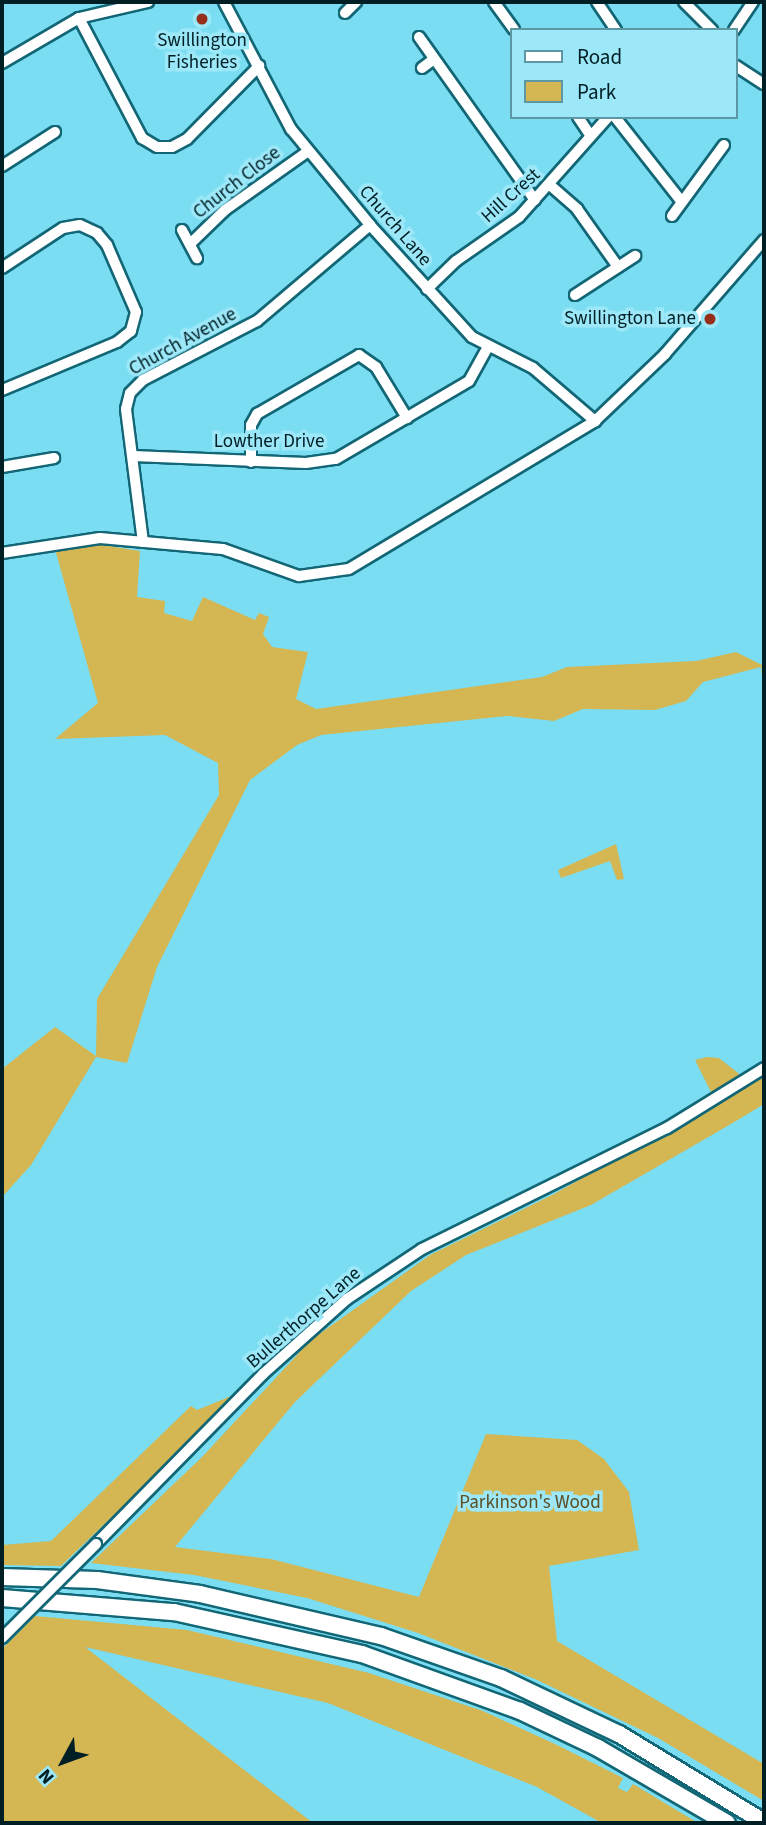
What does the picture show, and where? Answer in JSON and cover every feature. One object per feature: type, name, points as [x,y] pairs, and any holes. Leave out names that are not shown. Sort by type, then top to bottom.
[{"type":"highway","points":[[2,1577],[97,1580],[200,1594],[381,1636],[501,1678],[583,1717],[702,1781],[764,1822]]},
{"type":"highway","points":[[2,1598],[174,1612],[362,1654],[520,1711],[598,1748],[727,1823]]},
{"type":"street","points":[[2,63],[79,18],[148,2]]},
{"type":"street","name":"Church Lane","points":[[224,2],[307,152],[456,323],[488,347],[533,368],[595,421]]},
{"type":"street","points":[[345,13],[356,2]]},
{"type":"street","points":[[597,2],[615,28]]},
{"type":"street","points":[[684,2],[710,28]]},
{"type":"street","points":[[484,11],[495,3],[513,28]]},
{"type":"street","points":[[735,28],[752,4],[764,11]]},
{"type":"street","points":[[79,18],[142,138],[157,147],[172,147],[187,139],[259,66]]},
{"type":"street","points":[[419,37],[535,200]]},
{"type":"street","points":[[422,68],[435,59]]},
{"type":"street","points":[[738,67],[764,83]]},
{"type":"street","points":[[579,119],[590,135]]},
{"type":"street","name":"Hill Crest","points":[[427,289],[551,186],[590,135],[606,119]]},
{"type":"street","points":[[617,119],[682,202]]},
{"type":"street","points":[[2,166],[55,132]]},
{"type":"street","points":[[672,216],[724,145]]},
{"type":"street","name":"Church Close","points":[[190,244],[225,210],[307,152]]},
{"type":"street","points":[[551,186],[577,209],[618,267]]},
{"type":"street","points":[[2,268],[63,228],[80,225],[97,233],[107,245],[136,312],[131,331],[117,342],[2,390]]},
{"type":"street","name":"Church Avenue","points":[[143,542],[126,409],[135,386],[257,321],[370,225]]},
{"type":"street","name":"Church Close","points":[[182,230],[197,258]]},
{"type":"street","points":[[2,553],[35,551],[85,538],[223,549],[292,575],[331,575],[380,553],[595,421],[666,354],[764,240]]},
{"type":"street","points":[[575,295],[635,256]]},
{"type":"street","name":"Lowther Drive","points":[[133,456],[251,462],[327,462],[469,381],[488,347]]},
{"type":"street","points":[[251,462],[251,425],[257,414],[359,355],[376,367],[407,418]]},
{"type":"street","points":[[2,467],[54,458]]},
{"type":"street","name":"Bullerthorpe Lane","points":[[2,1638],[263,1374],[347,1299],[422,1248],[667,1128],[764,1068]]},
{"type":"green space","points":[[90,543],[140,551],[137,597],[165,601],[164,613],[192,621],[203,597],[255,620],[259,613],[269,617],[263,634],[272,647],[308,652],[296,699],[316,709],[542,677],[567,667],[696,661],[736,652],[764,666],[764,693],[761,667],[703,682],[686,701],[655,710],[583,709],[554,721],[507,716],[321,735],[297,745],[250,780],[157,967],[127,1063],[96,1057],[31,1165],[2,1197],[2,1069],[55,1027],[96,1056],[97,999],[219,795],[218,763],[165,735],[55,739],[98,703],[55,549]]},
{"type":"green space","points":[[616,844],[624,879],[617,880],[610,861],[561,878],[558,870]]},
{"type":"green space","points":[[719,1058],[743,1077],[712,1094],[695,1060]]},
{"type":"green space","name":"Parkinson's Wood","points":[[764,1076],[764,1104],[591,1205],[466,1255],[411,1291],[295,1402],[175,1547],[271,1559],[419,1597],[486,1434],[577,1440],[604,1459],[629,1492],[639,1550],[549,1566],[557,1641],[764,1764],[764,1801],[658,1738],[535,1679],[418,1633],[307,1598],[194,1575],[91,1563],[202,1457],[311,1340],[430,1255],[554,1194]]},
{"type":"green space","points":[[241,1392],[61,1566],[2,1565],[2,1545],[51,1541],[191,1406],[197,1410]]},
{"type":"green space","points":[[35,1616],[187,1630],[369,1673],[483,1711],[623,1778],[618,1788],[627,1792],[633,1784],[698,1823],[602,1823],[537,1787],[328,1703],[85,1647],[313,1823],[2,1823],[2,1649]]},
{"type":"place","name":"Swillington Fisheries","points":[[202,19]]},
{"type":"place","name":"Swillington Lane","points":[[710,319]]}]
